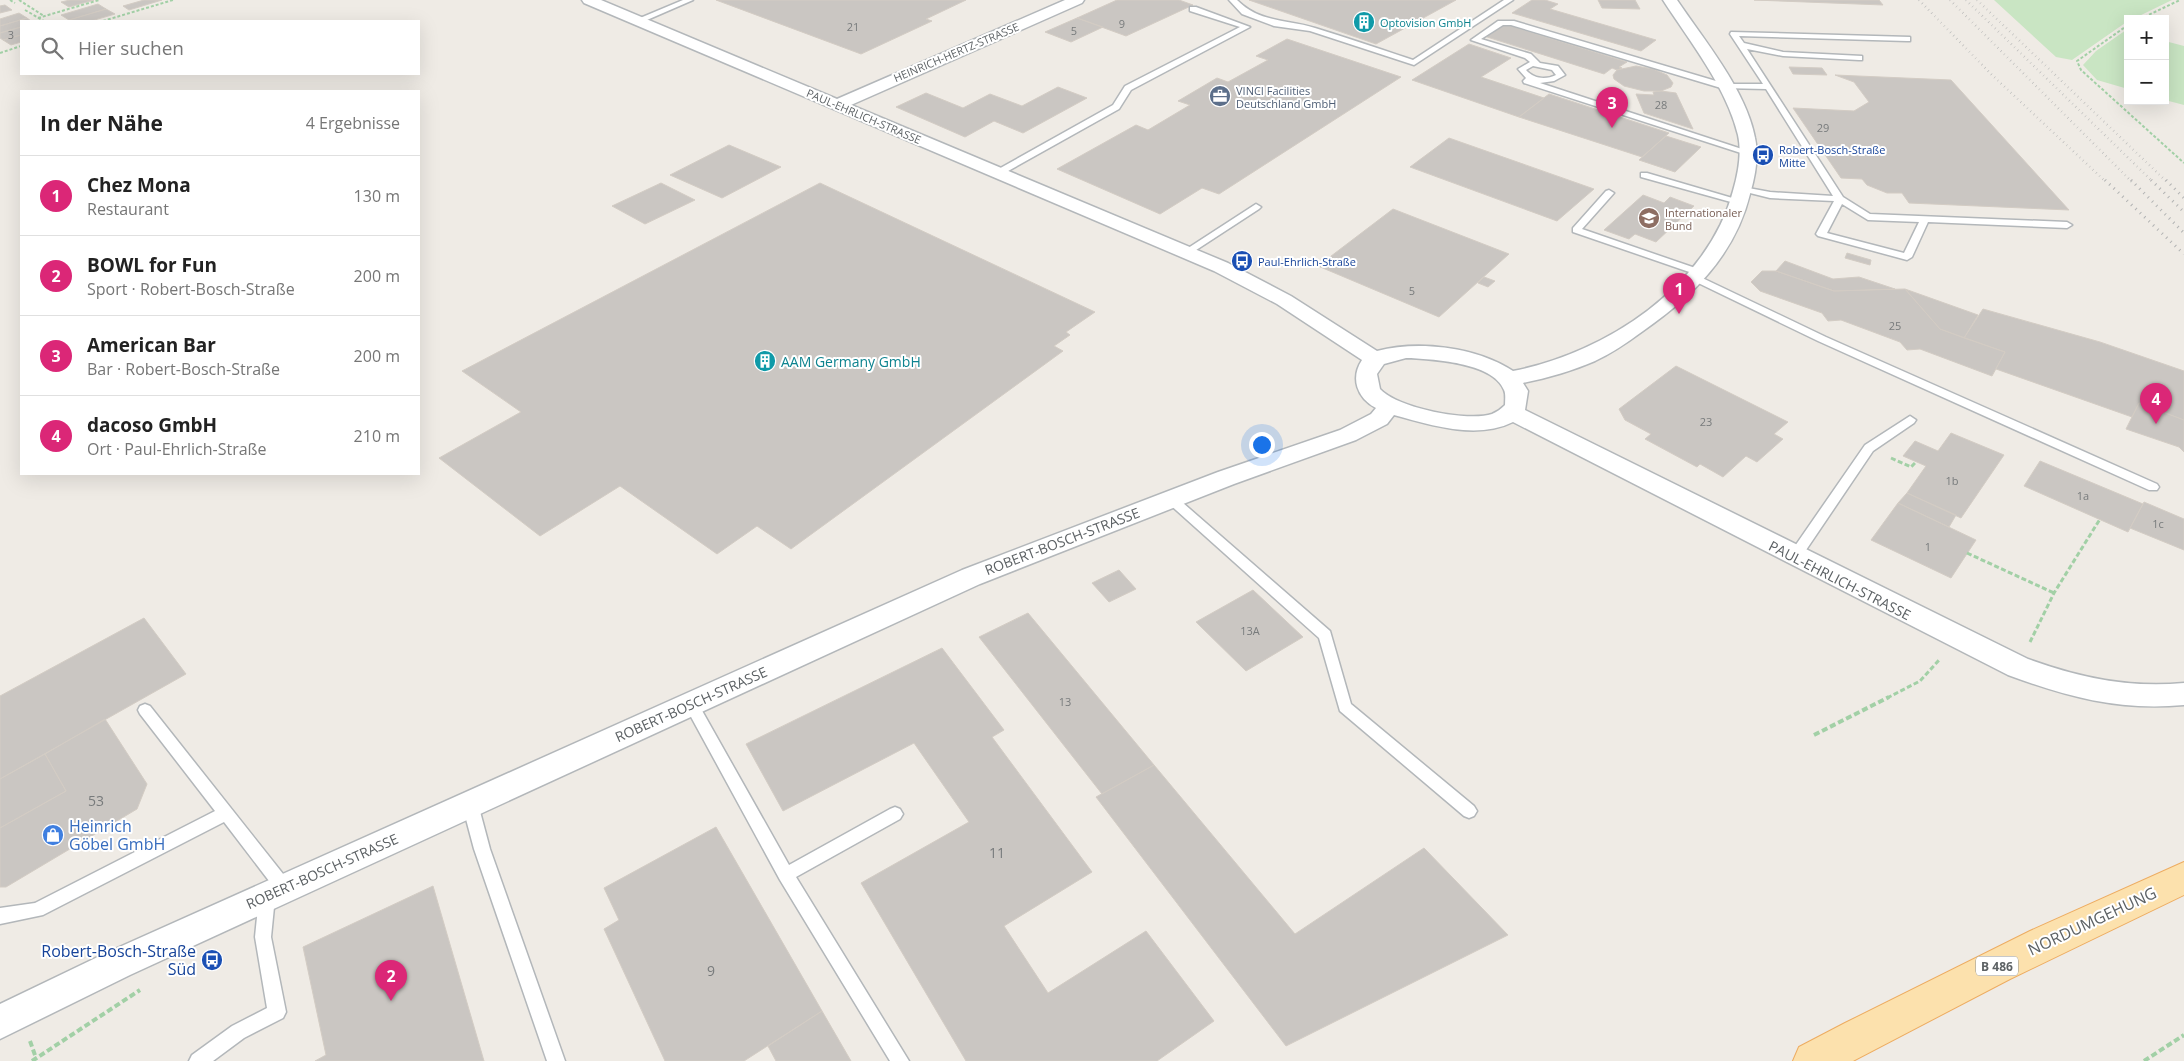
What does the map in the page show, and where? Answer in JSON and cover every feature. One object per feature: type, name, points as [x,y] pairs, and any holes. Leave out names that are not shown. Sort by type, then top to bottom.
[{"type":"main road","name":"NORDUMGEHUNG","points":[[1813,1061],[1922,1002],[2184,878]]},
{"type":"street","name":"PAUL-EHRLICH-STRASSE","points":[[589,0],[1187,252],[1241,277],[1284,300],[1375,359]]},
{"type":"street","name":"HEINRICH-HERTZ-STRASSE","points":[[836,105],[1077,0]]},
{"type":"street","points":[[1509,379],[1563,366],[1588,356],[1656,314],[1699,276],[1720,250],[1742,196],[1746,152],[1743,125],[1723,85],[1670,0]]},
{"type":"street","points":[[1394,353],[1430,353],[1482,364],[1501,372],[1509,379],[1517,395],[1516,407],[1512,412],[1494,421],[1472,422],[1389,407],[1377,400],[1366,384],[1364,377],[1367,369],[1375,359],[1394,353]]},
{"type":"street","name":"ROBERT-BOSCH-STRASSE","points":[[14,1030],[118,964],[971,577],[1171,499],[1348,436],[1379,419],[1389,407]]},
{"type":"street","name":"PAUL-EHRLICH-STRASSE","points":[[1512,412],[1958,639],[2018,667],[2057,682],[2102,694],[2153,698],[2184,694]]},
{"type":"lane","points":[[637,21],[689,0]]},
{"type":"lane","points":[[1233,0],[1245,12],[1277,24],[1311,29],[1414,63],[1509,0]]},
{"type":"lane","points":[[998,173],[1116,107],[1128,88],[1246,28],[1193,9]]},
{"type":"lane","points":[[1537,64],[1528,56],[1475,40],[1502,23],[1511,24],[1723,85],[1769,88]]},
{"type":"lane","points":[[1907,39],[1734,34],[1840,199],[1868,217],[2067,225]]},
{"type":"lane","points":[[1741,45],[1783,54],[1859,58]]},
{"type":"lane","points":[[1537,64],[1555,68],[1560,75],[1550,80],[1531,78],[1523,74],[1522,69],[1526,65],[1537,64]]},
{"type":"lane","points":[[1531,78],[1527,81],[1746,152]]},
{"type":"lane","points":[[1644,176],[1742,196],[1770,195],[1840,199]]},
{"type":"lane","points":[[1610,193],[1576,230],[1699,276],[1822,339],[2153,487]]},
{"type":"lane","points":[[1840,199],[1821,234],[1907,258],[1925,219]]},
{"type":"lane","points":[[1187,252],[1256,207]]},
{"type":"lane","points":[[1790,554],[1797,553],[1869,448],[1910,420]]},
{"type":"lane","points":[[1171,499],[1325,635],[1345,707],[1469,811]]},
{"type":"lane","points":[[691,704],[786,875],[900,1061]]},
{"type":"lane","points":[[145,710],[225,814],[276,893],[263,937],[277,1012],[238,1032],[198,1061]]},
{"type":"lane","points":[[470,804],[482,849],[556,1061]]},
{"type":"lane","points":[[0,916],[37,910],[225,814]]},
{"type":"lane","points":[[786,875],[895,814]]},
{"type":"path","points":[[10,0],[15,3]]},
{"type":"path","points":[[19,0],[44,16]]},
{"type":"path","points":[[38,18],[100,0]]},
{"type":"path","points":[[106,20],[173,0]]},
{"type":"path","points":[[2148,15],[2180,0]]},
{"type":"path","points":[[25,10],[42,20]]},
{"type":"path","points":[[2124,28],[2077,61],[2081,70],[2184,163]]},
{"type":"path","points":[[0,53],[20,46]]},
{"type":"path","points":[[2018,667],[2054,593],[2100,519]]},
{"type":"path","points":[[1967,553],[2054,593]]},
{"type":"path","points":[[1814,735],[1920,681],[1958,639]]},
{"type":"path","points":[[14,1030],[36,1058]]},
{"type":"path","points":[[2144,1061],[2184,1035]]},
{"type":"green space","points":[[1994,0],[2172,0],[2141,15],[2124,15],[2124,24],[2072,60],[2056,57]]},
{"type":"green space","points":[[2124,31],[2124,88],[2097,80],[2083,65],[2096,51]]},
{"type":"green space","points":[[2169,42],[2184,46],[2184,105],[2169,101]]},
{"type":"building","points":[[94,0],[69,7],[61,2]]},
{"type":"building","points":[[144,0],[162,0],[129,10],[123,6]]},
{"type":"building","points":[[716,0],[966,0],[926,19],[932,21],[861,54]]},
{"type":"building","points":[[1117,0],[1179,0],[1193,5],[1126,36],[1077,18]]},
{"type":"building","name":"Optovision GmbH","points":[[1249,0],[1456,0],[1376,44]]},
{"type":"building","points":[[1532,0],[1545,0],[1558,4],[1550,9],[1656,40],[1641,51],[1512,13]]},
{"type":"building","points":[[1598,0],[1635,0],[1640,9],[1602,8]]},
{"type":"building","points":[[1754,0],[1879,0],[1883,5]]},
{"type":"building","points":[[98,4],[106,9],[69,20],[61,15]]},
{"type":"building","points":[[5,5],[12,10],[0,13],[0,6]]},
{"type":"building","points":[[106,9],[115,14],[94,20],[69,20]]},
{"type":"building","points":[[19,13],[27,18],[0,26],[0,19]]},
{"type":"building","points":[[1077,18],[1103,27],[1071,42],[1045,32]]},
{"type":"building","points":[[20,20],[20,27],[0,33],[0,26]]},
{"type":"building","points":[[1504,24],[1627,62],[1619,67],[1622,68],[1617,70],[1612,68],[1604,74],[1484,36]]},
{"type":"building","points":[[20,27],[20,35],[3,40],[0,38],[0,33]]},
{"type":"building","points":[[20,35],[20,42],[11,45],[3,40]]},
{"type":"building","points":[[1287,39],[1401,77],[1219,194],[1202,188],[1160,214],[1057,169],[1136,125],[1148,130],[1190,105],[1178,101],[1217,78],[1228,82],[1268,60],[1256,56]]},
{"type":"building","points":[[1469,44],[1511,58],[1481,77],[1544,98],[1519,117],[1412,80]]},
{"type":"building","points":[[1636,66],[1653,69],[1667,75],[1673,83],[1671,87],[1661,91],[1644,91],[1624,86],[1614,79],[1613,75],[1617,70]]},
{"type":"building","points":[[1789,67],[1822,68],[1827,75],[1793,74]]},
{"type":"building","points":[[1835,75],[1951,80],[2069,210],[1909,203],[1902,193],[1887,193],[1867,185],[1862,179],[1841,178],[1793,108],[1854,111],[1869,102],[1854,82]]},
{"type":"building","points":[[1058,87],[1087,98],[1023,133],[994,121],[965,137],[896,107],[926,93],[963,108],[990,94],[1022,106]]},
{"type":"building","points":[[1653,92],[1676,93],[1693,129],[1644,113],[1636,94],[1654,95]]},
{"type":"building","points":[[1549,94],[1669,133],[1642,157],[1519,117]]},
{"type":"building","points":[[1666,136],[1701,147],[1675,172],[1639,160]]},
{"type":"building","points":[[1449,138],[1594,189],[1557,221],[1410,167]]},
{"type":"building","points":[[729,145],[781,167],[722,198],[670,175]]},
{"type":"building","points":[[661,183],[695,200],[645,224],[612,206]]},
{"type":"building","name":"AAM Germany GmbH","points":[[820,183],[1095,312],[1066,332],[1070,335],[1054,346],[1063,351],[791,549],[757,526],[717,554],[620,486],[540,536],[439,458],[521,412],[462,371]]},
{"type":"building","name":"Internationaler Bund","points":[[1643,195],[1664,203],[1670,197],[1694,206],[1656,242],[1635,234],[1629,239],[1604,230]]},
{"type":"building","points":[[1393,209],[1509,254],[1439,317],[1318,266]]},
{"type":"building","points":[[1847,253],[1871,260],[1870,265],[1845,258]]},
{"type":"building","points":[[1785,261],[1833,279],[1859,277],[1895,289],[1834,291],[1776,271]]},
{"type":"building","points":[[1762,271],[1776,271],[1834,291],[1905,289],[1940,329],[2005,352],[1992,376],[1920,349],[1907,350],[1900,342],[1841,320],[1828,321],[1822,313],[1760,291],[1751,282]]},
{"type":"building","points":[[1484,277],[1495,281],[1488,287],[1478,283]]},
{"type":"building","points":[[1905,289],[1978,315],[1964,338],[1940,329]]},
{"type":"building","points":[[1983,309],[2100,342],[2184,371],[2184,420],[2139,403],[2132,417],[1996,369],[2005,352],[1964,338]]},
{"type":"building","points":[[1676,366],[1788,422],[1774,434],[1783,439],[1757,462],[1746,456],[1723,477],[1700,464],[1697,467],[1645,439],[1651,434],[1625,420],[1619,409]]},
{"type":"building","points":[[2139,403],[2184,420],[2184,452],[2179,447],[2126,429]]},
{"type":"building","points":[[1951,433],[2004,455],[1961,518],[1907,493],[1926,466],[1903,456],[1915,441],[1938,451]]},
{"type":"building","points":[[2040,461],[2143,504],[2128,532],[2024,486]]},
{"type":"building","points":[[1907,493],[1956,515],[1949,527],[1898,503]]},
{"type":"building","points":[[2144,502],[2184,519],[2184,550],[2130,528]]},
{"type":"building","points":[[1898,503],[1976,540],[1951,578],[1871,540]]},
{"type":"building","points":[[1119,570],[1136,589],[1109,602],[1092,583]]},
{"type":"building","points":[[1253,590],[1303,637],[1246,671],[1196,622]]},
{"type":"building","points":[[1028,613],[1154,765],[1102,794],[979,637]]},
{"type":"building","points":[[144,618],[186,674],[0,779],[0,696]]},
{"type":"building","points":[[942,648],[1004,730],[992,737],[1092,872],[1004,926],[1048,993],[1146,931],[1214,1021],[1157,1061],[966,1061],[861,883],[969,822],[914,743],[783,811],[746,744]]},
{"type":"building","points":[[105,719],[147,784],[137,809],[6,887],[0,887],[0,828],[66,791],[45,754]]},
{"type":"building","points":[[45,754],[66,791],[0,828],[0,779]]},
{"type":"building","points":[[1154,765],[1295,934],[1424,848],[1508,935],[1286,1046],[1096,797]]},
{"type":"building","points":[[716,827],[822,1011],[744,1061],[665,1061],[604,929],[619,920],[604,888]]},
{"type":"building","points":[[433,886],[484,1061],[315,1061],[326,1055],[303,947]]},
{"type":"building","points":[[822,1011],[851,1061],[776,1061],[768,1046]]},
{"type":"railway","points":[[1919,0],[1992,75],[2106,182]]},
{"type":"railway","points":[[1950,0],[2132,182]]},
{"type":"railway","points":[[1966,0],[2153,182]]},
{"type":"railway","points":[[1977,0],[2167,182]]},
{"type":"railway","points":[[2105,180],[2184,254]]},
{"type":"railway","points":[[2131,180],[2184,233]]},
{"type":"railway","points":[[2151,180],[2184,212]]},
{"type":"railway","points":[[2166,180],[2184,198]]},
{"type":"place","name":"Optovision GmbH","points":[[1364,22]]},
{"type":"place","name":"VINCI Facilities Deutschland GmbH","points":[[1220,96]]},
{"type":"place","name":"American Bar","points":[[1612,128]]},
{"type":"place","name":"Robert-Bosch-Straße Mitte","points":[[1763,155]]},
{"type":"place","name":"Internationaler Bund","points":[[1649,218]]},
{"type":"place","name":"Paul-Ehrlich-Straße","points":[[1242,261]]},
{"type":"place","name":"Chez Mona","points":[[1679,314]]},
{"type":"place","name":"AAM Germany GmbH","points":[[765,361]]},
{"type":"place","name":"dacoso GmbH","points":[[2156,424]]},
{"type":"place","name":"Heinrich Göbel GmbH","points":[[53,835]]},
{"type":"place","name":"Robert-Bosch-Straße Süd","points":[[212,960]]},
{"type":"place","name":"BOWL for Fun","points":[[391,1001]]}]
